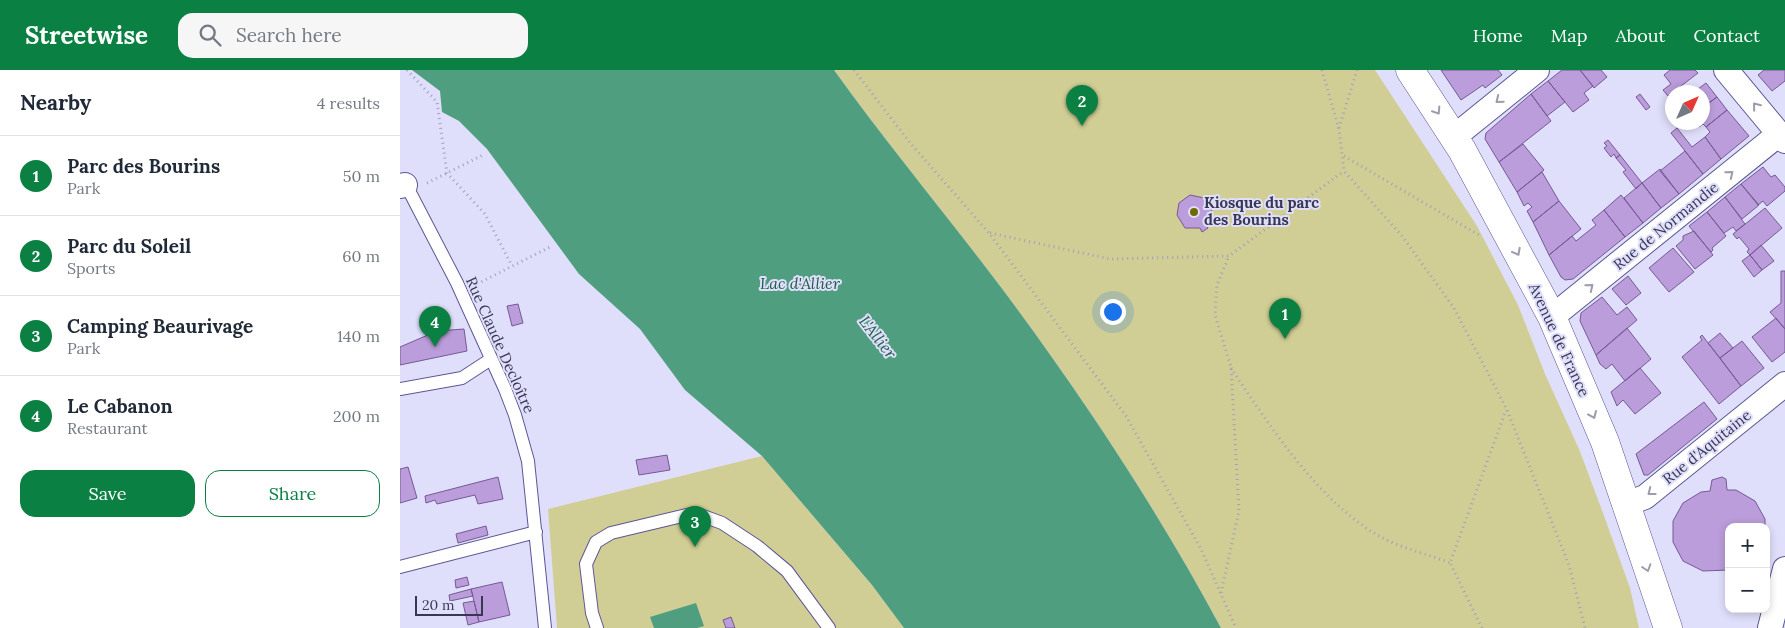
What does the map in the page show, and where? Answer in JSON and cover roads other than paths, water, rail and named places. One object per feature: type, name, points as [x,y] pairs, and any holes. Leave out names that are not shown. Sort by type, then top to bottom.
[{"type":"street","name":"Avenue de France","points":[[1410,70],[1454,137],[1552,317],[1605,442],[1668,628]]},
{"type":"street","points":[[1454,137],[1537,70]]},
{"type":"street","points":[[1726,70],[1782,138]]},
{"type":"street","name":"Rue de Normandie","points":[[1552,317],[1782,138]]},
{"type":"street","name":"Rue d'Aquitaine","points":[[1627,504],[1645,497],[1785,384]]},
{"type":"street","points":[[1770,628],[1785,569]]},
{"type":"lane","name":"Rue Claude Decloître","points":[[408,182],[457,283],[515,416],[528,461],[546,628]]},
{"type":"lane","points":[[400,389],[462,378],[491,359]]},
{"type":"lane","points":[[597,628],[592,613],[586,564],[596,542],[611,533],[695,512],[722,523],[756,546],[787,571],[829,628]]},
{"type":"lane","points":[[400,567],[536,532]]},
{"type":"water","name":"Lac d'Allier","points":[[412,70],[834,70],[1000,286],[1060,368],[1144,496],[1221,628],[904,628],[872,585],[762,456],[685,390],[640,329],[579,274],[487,149],[459,121],[442,112],[440,91]]},
{"type":"water","points":[[696,603],[704,626],[697,628],[654,628],[650,617]]},
{"type":"place","name":"Parc du Soleil","points":[[1082,126]]},
{"type":"place","name":"Kiosque du parc des Bourins","points":[[1194,212]]},
{"type":"place","name":"Parc des Bourins","points":[[1285,339]]},
{"type":"place","name":"Le Cabanon","points":[[435,347]]},
{"type":"place","name":"Camping Beaurivage","points":[[695,547]]},
{"type":"water label","name":"L'Allier","points":[[878,337]]}]
